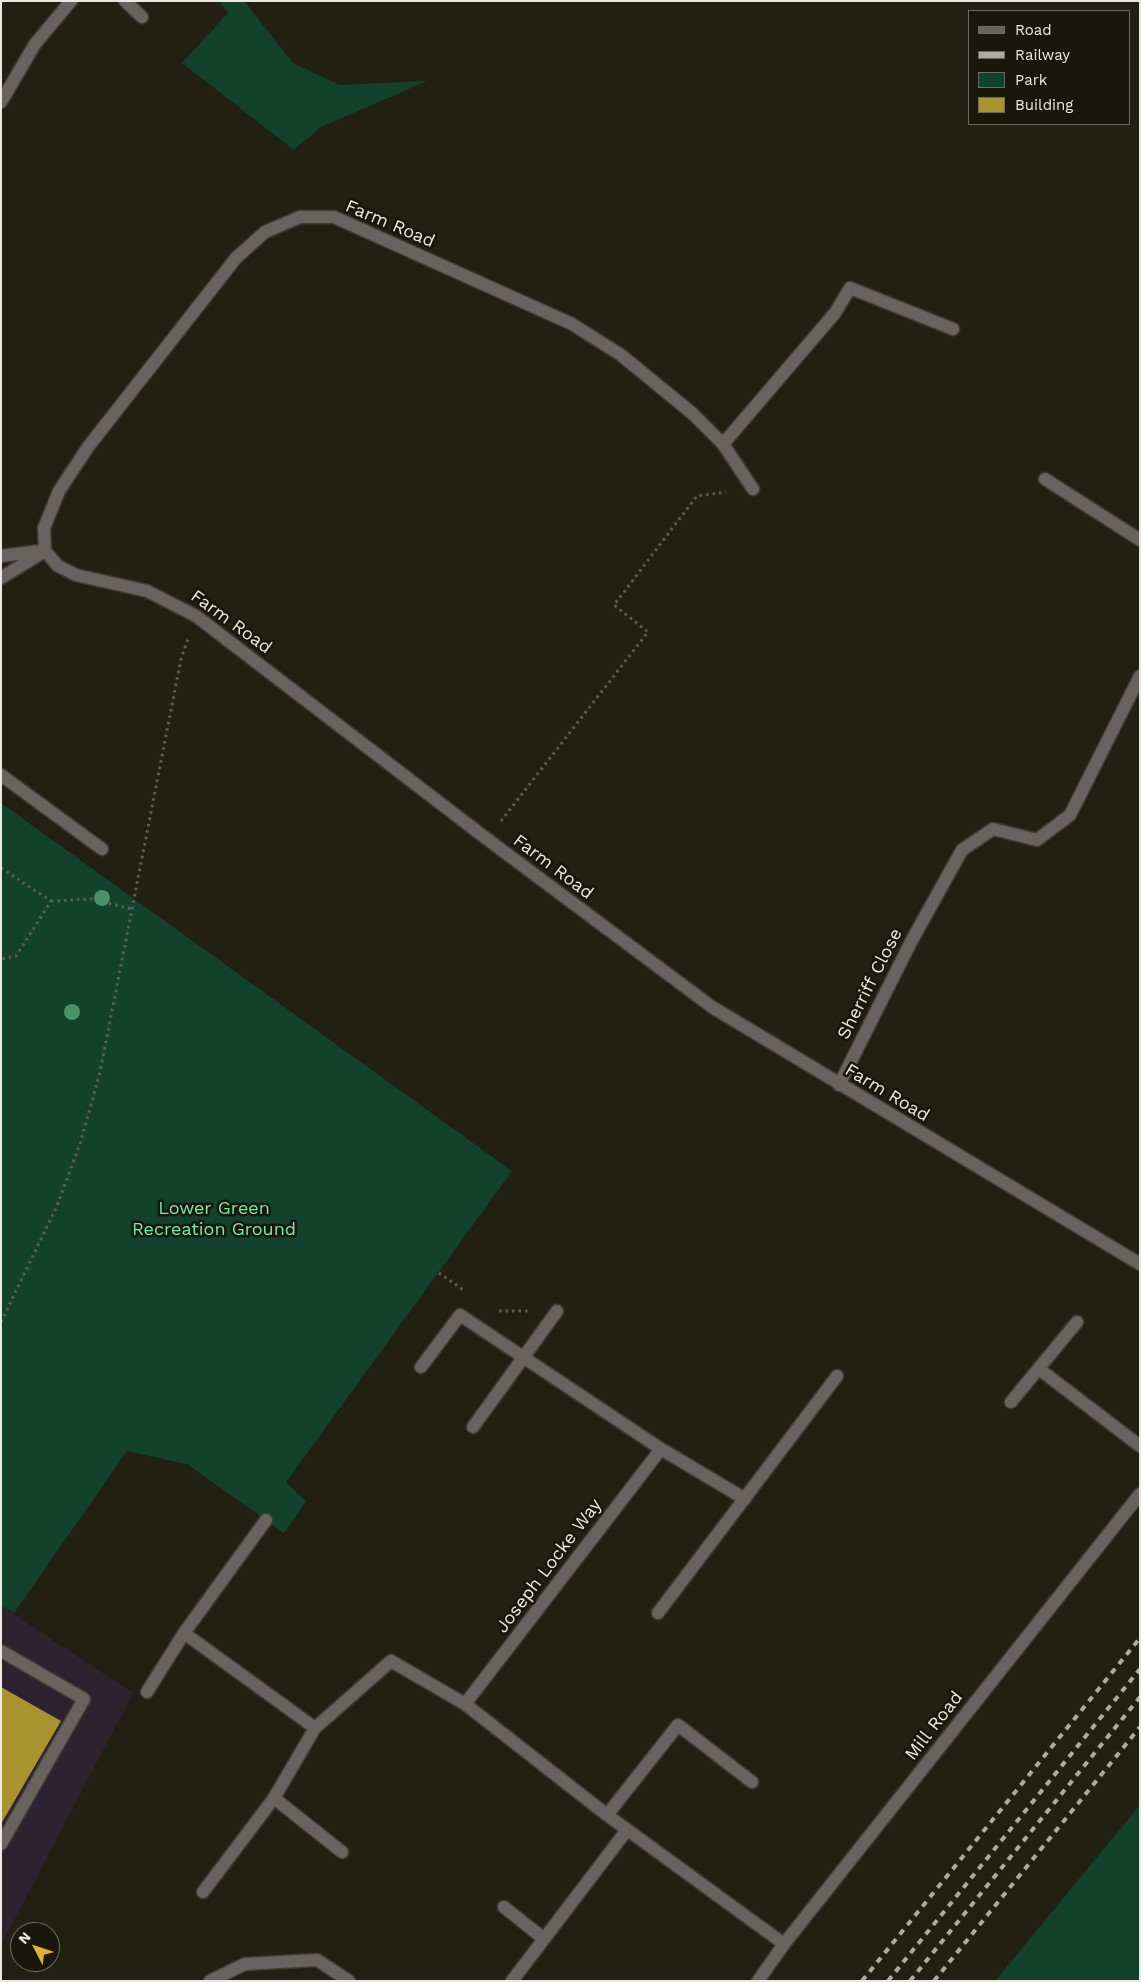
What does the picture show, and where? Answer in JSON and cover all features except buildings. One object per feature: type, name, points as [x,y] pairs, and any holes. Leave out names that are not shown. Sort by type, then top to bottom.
[{"type":"street","points":[[1,102],[34,44],[71,1]]},
{"type":"street","points":[[125,1],[142,17]]},
{"type":"street","name":"Farm Road","points":[[753,489],[723,444],[693,414],[621,355],[572,324],[334,217],[300,217],[265,232],[236,258],[88,447],[58,491],[44,528],[45,551],[58,566],[76,575],[147,591],[196,616],[487,839],[712,1007],[1140,1264]]},
{"type":"street","points":[[723,444],[835,313],[850,288],[953,329]]},
{"type":"street","points":[[1045,479],[1140,540]]},
{"type":"street","points":[[1,556],[45,551]]},
{"type":"street","points":[[1,578],[45,551]]},
{"type":"street","name":"Sherriff Close","points":[[839,1085],[934,900],[962,850],[993,829],[1036,840],[1070,815],[1140,676]]},
{"type":"street","points":[[1,775],[102,849]]},
{"type":"street","points":[[473,1427],[557,1311]]},
{"type":"street","points":[[422,1367],[460,1315],[661,1449],[745,1499]]},
{"type":"street","points":[[1011,1402],[1077,1322]]},
{"type":"street","points":[[1038,1369],[1140,1446]]},
{"type":"street","points":[[658,1613],[838,1376]]},
{"type":"street","name":"Joseph Locke Way","points":[[465,1704],[661,1449]]},
{"type":"street","name":"Mill Road","points":[[758,1981],[784,1944],[1140,1494]]},
{"type":"street","points":[[147,1692],[184,1634],[266,1520]]},
{"type":"street","points":[[184,1634],[315,1728]]},
{"type":"street","points":[[1,1651],[84,1699],[1,1844]]},
{"type":"street","points":[[203,1892],[274,1798],[315,1728],[391,1660],[465,1704],[606,1815],[784,1944]]},
{"type":"street","points":[[606,1815],[678,1725],[752,1782]]},
{"type":"street","points":[[274,1798],[342,1852]]},
{"type":"street","points":[[512,1981],[627,1830]]},
{"type":"street","points":[[504,1907],[544,1939]]},
{"type":"street","points":[[210,1981],[245,1964],[317,1960],[348,1981]]},
{"type":"path","points":[[487,839],[648,632],[614,605],[632,581],[697,496],[753,489]]},
{"type":"path","points":[[1,1322],[57,1206],[81,1141],[100,1072],[181,659],[196,616]]},
{"type":"path","points":[[1,868],[51,901],[92,899],[132,909]]},
{"type":"path","points":[[1,959],[16,956],[51,901]]},
{"type":"path","points":[[496,1312],[557,1311]]},
{"type":"shaded area","points":[[1,1606],[133,1693],[13,1922],[10,1922],[10,1928],[1,1945]]},
{"type":"green space","points":[[219,1],[244,1],[293,63],[339,85],[427,81],[321,127],[294,150],[182,63],[228,13]]},
{"type":"green space","name":"Lower Green Recreation Ground","points":[[1,803],[512,1171],[286,1482],[306,1501],[284,1533],[187,1464],[127,1451],[14,1613],[1,1606]]},
{"type":"green space","points":[[1140,1805],[1140,1981],[995,1981]]},
{"type":"railway","points":[[862,1981],[1140,1638]]},
{"type":"railway","points":[[888,1981],[1140,1669]]},
{"type":"railway","points":[[910,1981],[1140,1697]]},
{"type":"railway","points":[[934,1981],[1140,1727]]}]
